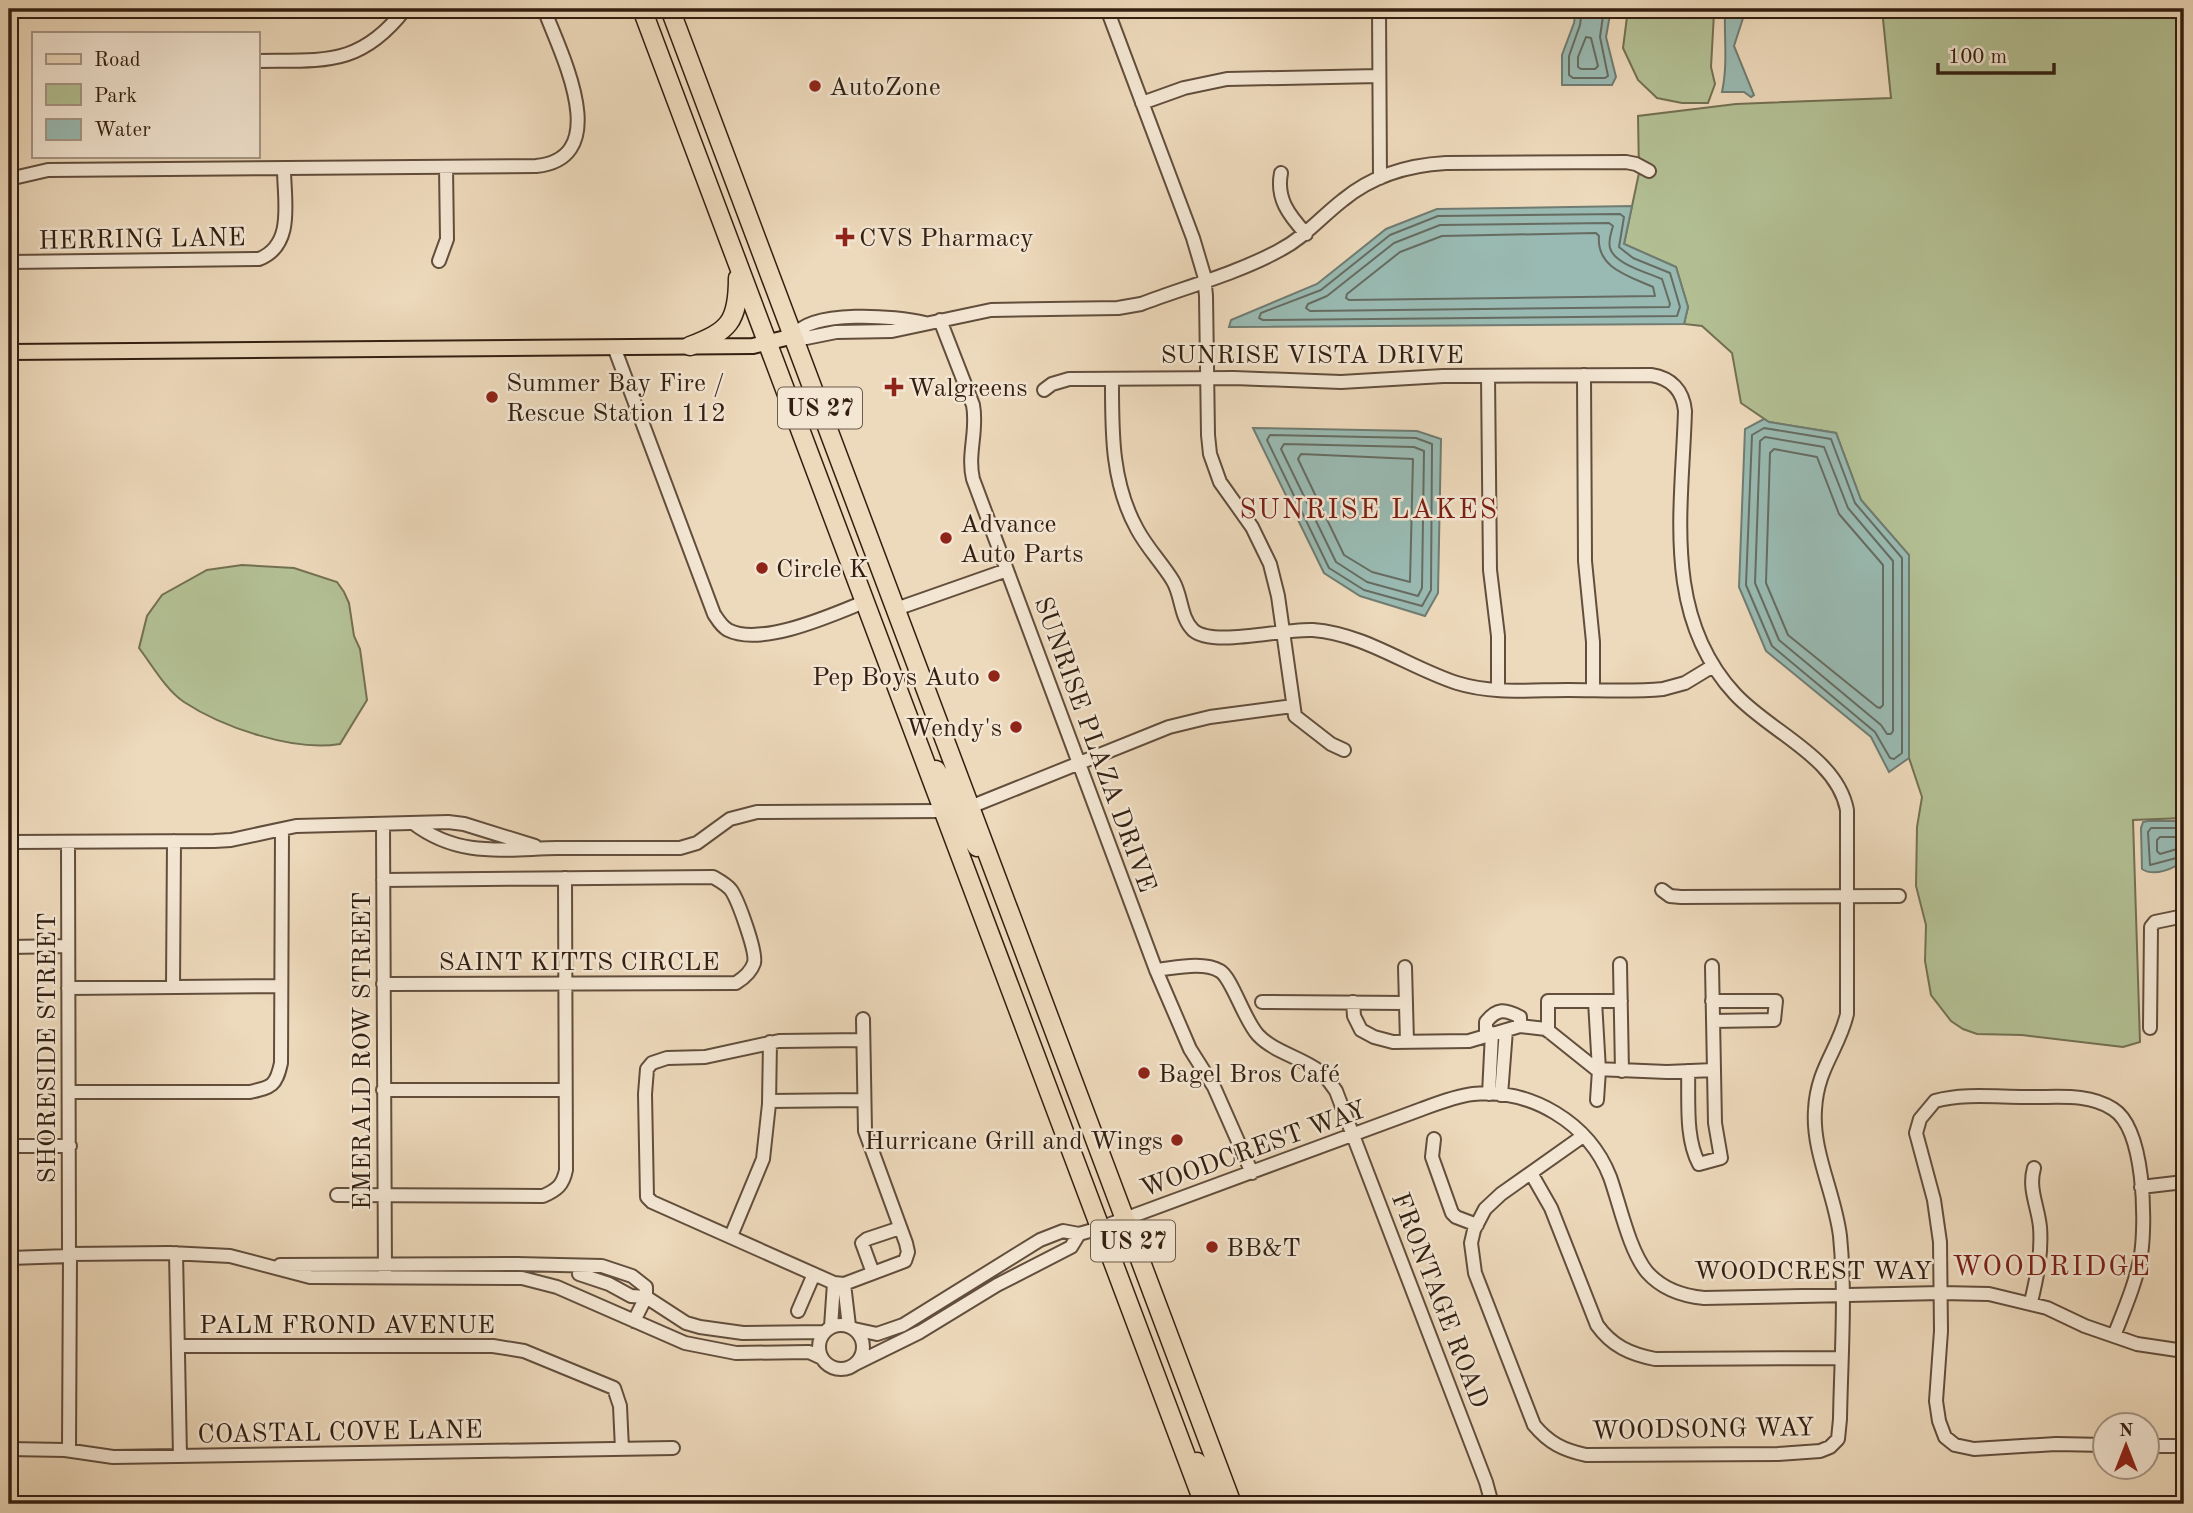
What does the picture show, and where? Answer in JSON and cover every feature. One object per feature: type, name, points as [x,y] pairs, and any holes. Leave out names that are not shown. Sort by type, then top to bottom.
[{"type":"highway","name":"US 27","points":[[642,9],[1204,1504]]},
{"type":"highway","points":[[664,9],[677,30]]},
{"type":"highway","name":"US 27","points":[[670,9],[1232,1504]]},
{"type":"highway","points":[[690,346],[712,338],[724,331],[730,323],[738,298],[737,264]]},
{"type":"highway","points":[[916,739],[955,799],[970,807]]},
{"type":"highway","points":[[943,811],[960,820],[998,880]]},
{"type":"highway","points":[[1175,1426],[1216,1493],[1232,1504]]},
{"type":"main road","points":[[9,352],[614,348],[768,344],[794,336]]},
{"type":"street","points":[[259,61],[323,60],[347,55],[382,35],[405,9]]},
{"type":"street","points":[[9,178],[48,170],[544,166],[560,158],[573,144],[578,124],[577,102],[544,9]]},
{"type":"street","points":[[1123,9],[1108,11],[1193,238],[1205,281],[1208,435],[1212,463],[1225,491],[1252,527],[1266,554],[1276,585],[1295,716],[1331,744],[1344,750]]},
{"type":"street","points":[[1379,9],[1380,178]]},
{"type":"street","points":[[1142,103],[1184,88],[1227,79],[1379,76]]},
{"type":"street","points":[[794,336],[806,338],[836,332],[892,331],[991,310],[1126,307],[1205,281],[1273,254],[1306,234],[1348,196],[1380,178],[1411,167],[1446,163],[1626,162],[1649,171]]},
{"type":"street","points":[[439,261],[447,239],[446,167]]},
{"type":"street","name":"HERRING LANE","points":[[9,262],[259,259],[273,252],[283,235],[284,169]]},
{"type":"street","points":[[1281,173],[1279,191],[1282,202],[1306,234]]},
{"type":"street","name":"SUNRISE PLAZA DRIVE","points":[[940,320],[973,405],[975,419],[971,471],[1007,570],[1156,970],[1190,1048],[1214,1087],[1252,1173]]},
{"type":"street","points":[[614,348],[714,614],[724,628],[746,634],[791,630],[864,602]]},
{"type":"street","points":[[1584,375],[1585,561],[1593,642],[1593,690]]},
{"type":"street","name":"SUNRISE VISTA DRIVE","points":[[1045,390],[1063,380],[1112,379],[1207,378],[1341,382],[1433,376],[1584,375],[1656,376],[1671,382],[1681,395],[1685,411],[1680,557],[1682,578],[1692,620],[1713,666]]},
{"type":"street","points":[[1488,376],[1490,560],[1498,644],[1498,690]]},
{"type":"street","points":[[1112,379],[1113,446],[1123,495],[1141,537],[1175,585],[1189,625],[1201,635],[1217,639],[1313,630],[1350,637],[1454,682],[1498,690],[1671,687],[1691,680],[1713,666]]},
{"type":"street","points":[[896,609],[1007,570]]},
{"type":"street","name":"WOODSONG WAY","points":[[1476,1225],[1471,1243],[1474,1268],[1534,1425],[1550,1442],[1586,1455],[1778,1454],[1820,1451],[1830,1447],[1839,1437],[1842,1296],[1839,1234],[1817,1143],[1814,1112],[1824,1066],[1840,1037],[1847,1014],[1848,819],[1839,785],[1823,766],[1740,699],[1713,666]]},
{"type":"street","points":[[970,807],[1189,721],[1293,706]]},
{"type":"street","points":[[413,823],[428,835],[487,851],[680,848],[697,843],[730,819],[757,811],[943,811]]},
{"type":"street","points":[[9,842],[232,840],[296,826],[448,822],[474,827],[542,849]]},
{"type":"street","name":"EMERALD ROW STREET","points":[[383,824],[384,1277]]},
{"type":"street","points":[[468,847],[469,834],[474,827]]},
{"type":"street","points":[[69,1092],[250,1092],[273,1084],[279,1075],[281,1063],[282,830]]},
{"type":"street","points":[[173,987],[174,841]]},
{"type":"street","name":"SHORESIDE STREET","points":[[68,842],[69,1450]]},
{"type":"street","name":"SAINT KITTS CIRCLE","points":[[383,880],[713,877],[732,891],[755,953],[754,965],[746,977],[736,983],[383,984]]},
{"type":"street","points":[[337,1195],[543,1196],[556,1190],[563,1181],[566,1170],[565,878]]},
{"type":"street","points":[[1661,890],[1670,896],[1681,897],[1899,896]]},
{"type":"street","points":[[2150,1028],[2151,927],[2155,922],[2184,916]]},
{"type":"street","points":[[9,947],[68,946]]},
{"type":"street","points":[[1620,964],[1622,1071]]},
{"type":"street","name":"FRONTAGE ROAD","points":[[1156,970],[1210,966],[1227,976],[1234,996],[1258,1035],[1321,1073],[1336,1091],[1486,1482],[1492,1504]]},
{"type":"street","points":[[1688,1071],[1689,1121],[1699,1164],[1721,1158],[1715,1123],[1712,966]]},
{"type":"street","points":[[1405,967],[1407,1042]]},
{"type":"street","points":[[68,988],[280,986]]},
{"type":"street","points":[[1548,1031],[1548,1001],[1620,1001]]},
{"type":"street","points":[[1595,1001],[1599,1070],[1597,1100]]},
{"type":"street","points":[[1712,1001],[1776,1001],[1777,1011],[1774,1020],[1713,1021]]},
{"type":"street","points":[[1262,1002],[1406,1003]]},
{"type":"street","points":[[1353,1002],[1354,1016],[1361,1030],[1393,1042],[1469,1041],[1520,1026],[1548,1031],[1599,1070],[1714,1070]]},
{"type":"street","points":[[1495,1095],[1495,1033],[1486,1021],[1496,1012],[1504,1010],[1520,1017],[1520,1026]]},
{"type":"street","points":[[863,1019],[864,1131],[908,1252],[905,1261],[839,1283],[814,1275],[652,1202],[647,1197],[645,1094],[647,1069],[657,1060],[705,1057],[770,1042],[863,1040]]},
{"type":"street","points":[[732,1236],[763,1158],[769,1101],[770,1042]]},
{"type":"street","points":[[383,1090],[565,1090]]},
{"type":"street","name":"WOODCREST WAY","points":[[852,1328],[877,1334],[889,1331],[1040,1240],[1063,1231],[1079,1234],[1100,1228],[1441,1102],[1475,1094],[1528,1100],[1544,1106],[1583,1136],[1608,1173],[1640,1259],[1660,1283],[1680,1293],[1704,1298],[1989,1294],[2031,1302],[2146,1346],[2184,1351]]},
{"type":"street","points":[[2092,1445],[1974,1449],[1950,1442],[1941,1430],[1936,1401],[1942,1264],[1937,1219],[1916,1133],[1920,1119],[1935,1101],[1976,1097],[2077,1097],[2107,1105],[2128,1124],[2141,1187],[2143,1230],[2140,1258],[2115,1336]]},
{"type":"street","points":[[769,1101],[863,1100]]},
{"type":"street","points":[[1434,1139],[1432,1157],[1452,1213],[1476,1225],[1485,1209],[1501,1194],[1583,1136]]},
{"type":"street","points":[[9,1146],[70,1146]]},
{"type":"street","points":[[2031,1302],[2040,1254],[2040,1224],[2031,1185],[2034,1168]]},
{"type":"street","points":[[1531,1172],[1551,1208],[1593,1316],[1604,1334],[1620,1348],[1655,1359],[1841,1358]]},
{"type":"street","points":[[2141,1187],[2184,1182]]},
{"type":"street","points":[[873,1273],[862,1243],[867,1238],[900,1228]]},
{"type":"street","points":[[9,1258],[176,1253],[230,1256],[310,1277],[522,1278],[539,1281],[685,1343],[736,1353],[808,1352],[822,1358],[833,1368],[841,1369],[901,1342],[997,1285],[1071,1247],[1079,1234]]},
{"type":"street","points":[[176,1253],[180,1456]]},
{"type":"street","points":[[265,1265],[384,1264],[580,1270],[602,1266],[632,1276],[646,1287],[646,1297],[634,1321]]},
{"type":"street","points":[[574,1295],[580,1270]]},
{"type":"street","points":[[798,1311],[814,1275]]},
{"type":"street","points":[[839,1283],[852,1328],[859,1334],[863,1347],[860,1360],[855,1364]]},
{"type":"street","points":[[822,1358],[819,1344],[828,1329],[839,1283]]},
{"type":"street","points":[[961,1290],[969,1304]]},
{"type":"street","points":[[646,1297],[686,1323],[715,1331],[743,1334],[852,1328]]},
{"type":"street","name":"PALM FROND AVENUE","points":[[178,1346],[516,1348],[614,1388],[620,1406],[622,1449]]},
{"type":"street","points":[[2162,1446],[2184,1446]]},
{"type":"street","name":"COASTAL COVE LANE","points":[[9,1449],[69,1450],[102,1457],[673,1448]]},
{"type":"green space","points":[[1628,9],[1712,9],[1711,67],[1715,84],[1708,103],[1682,103],[1657,98],[1638,80],[1623,48]]},
{"type":"green space","points":[[1882,9],[2184,9],[2184,818],[2133,820],[2140,1042],[2123,1047],[2022,1035],[1977,1034],[1951,1021],[1931,995],[1925,961],[1926,925],[1916,886],[1917,827],[1922,797],[1909,758],[1909,555],[1861,500],[1836,433],[1769,422],[1741,403],[1732,353],[1702,326],[1684,324],[1688,307],[1676,267],[1624,244],[1639,173],[1638,116],[1736,104],[1891,98]]},
{"type":"green space","points":[[242,565],[294,568],[337,582],[344,592],[349,603],[354,636],[360,649],[367,700],[340,744],[322,746],[280,741],[218,720],[177,697],[139,648],[147,616],[162,595],[207,570]]},
{"type":"water","points":[[1576,9],[1611,9],[1606,37],[1616,77],[1612,85],[1562,85],[1562,55],[1574,23]]},
{"type":"water","points":[[1725,9],[1745,12],[1734,46],[1754,95],[1751,97],[1744,92],[1722,92]]},
{"type":"water","points":[[1632,206],[1624,244],[1676,267],[1688,307],[1684,324],[1229,327],[1231,320],[1317,284],[1386,229],[1437,209]]},
{"type":"water","points":[[1764,419],[1836,433],[1861,500],[1909,555],[1909,758],[1889,772],[1871,737],[1766,651],[1739,587],[1745,429]]},
{"type":"water","points":[[1253,428],[1417,431],[1441,439],[1438,593],[1425,616],[1360,596],[1324,573]]},
{"type":"water","points":[[2184,821],[2184,860],[2164,871],[2142,869],[2141,828],[2143,822]]},
{"type":"place","name":"AutoZone","points":[[815,86]]},
{"type":"place","name":"CVS Pharmacy","points":[[845,237]]},
{"type":"place","name":"Walgreens","points":[[894,387]]},
{"type":"place","name":"Summer Bay Fire / Rescue Station 112","points":[[492,397]]},
{"type":"place","name":"Advance Auto Parts","points":[[946,538]]},
{"type":"place","name":"Circle K","points":[[762,568]]},
{"type":"place","name":"Pep Boys Auto","points":[[994,676]]},
{"type":"place","name":"Wendy's","points":[[1016,727]]},
{"type":"place","name":"Bagel Bros Café","points":[[1144,1073]]},
{"type":"place","name":"Hurricane Grill and Wings","points":[[1177,1140]]},
{"type":"place","name":"BB&T","points":[[1212,1247]]},
{"type":"district","name":"SUNRISE LAKES","points":[[1369,508]]},
{"type":"district","name":"WOODRIDGE","points":[[2052,1265]]}]
